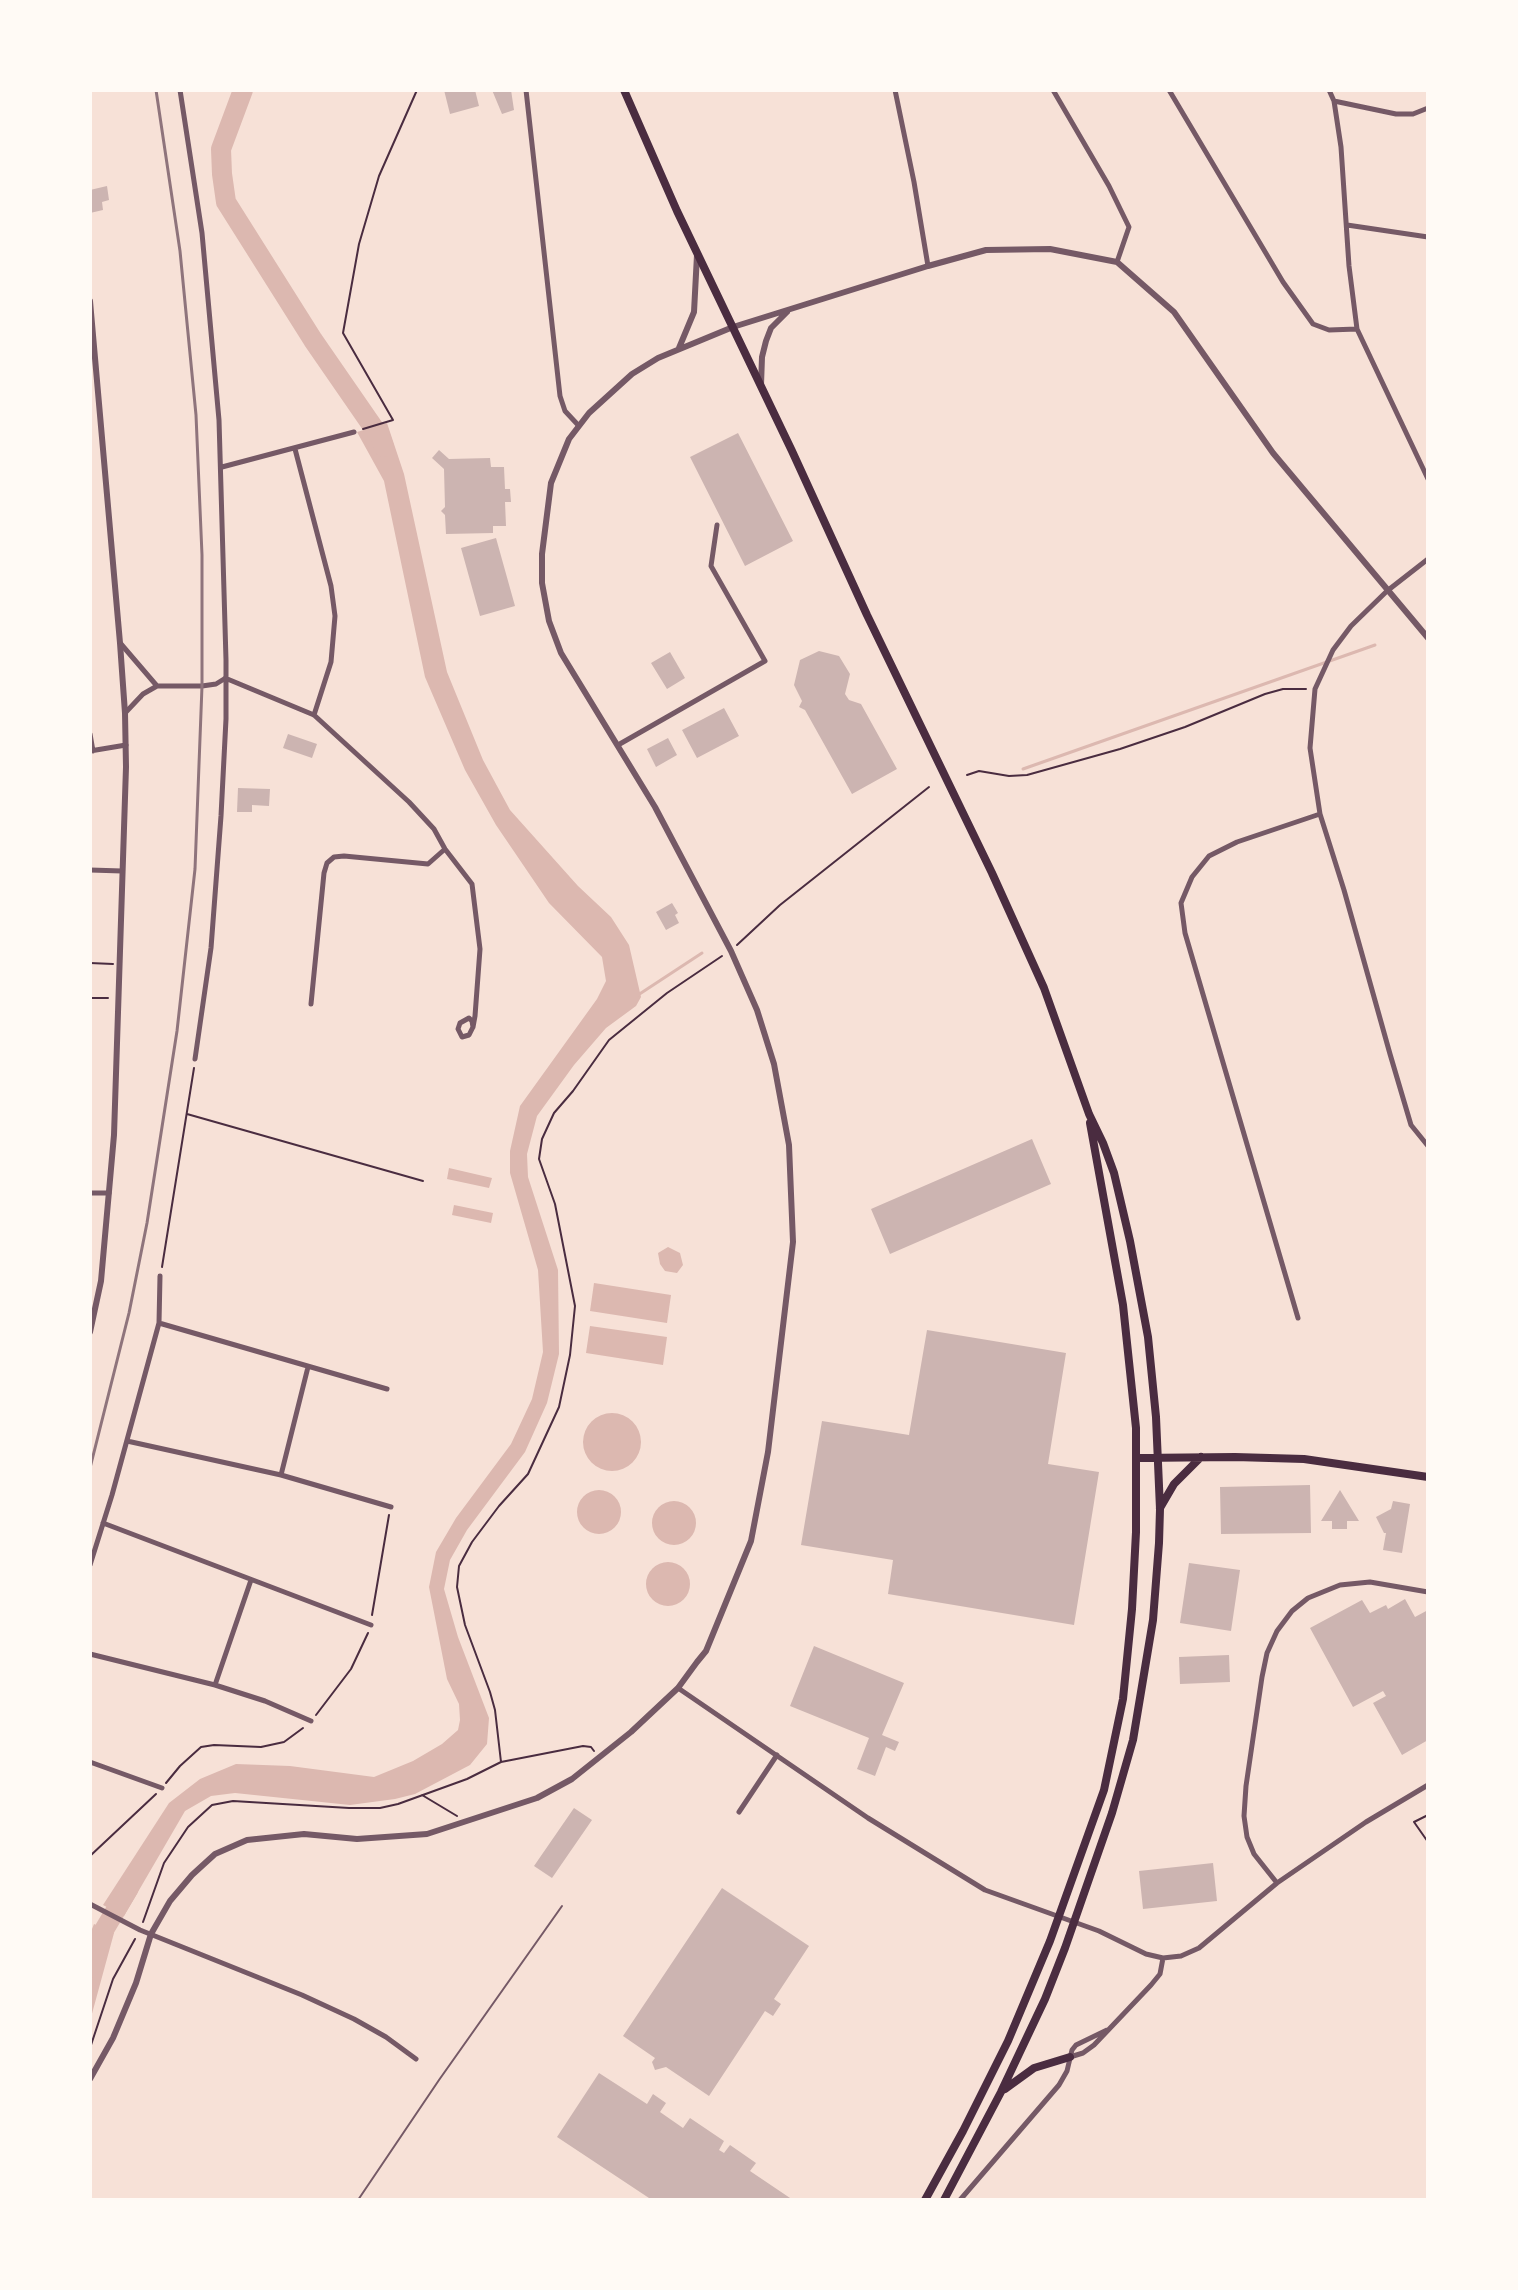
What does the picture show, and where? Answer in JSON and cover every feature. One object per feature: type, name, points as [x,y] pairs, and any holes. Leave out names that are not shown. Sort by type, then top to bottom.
[{"type":"main road","points":[[624,90],[697,255],[1017,927],[1114,1173],[1137,1271],[1154,1385],[1160,1509],[1153,1620],[1133,1740],[1112,1813],[1045,1999],[1001,2092],[944,2200]]},
{"type":"main road","points":[[925,2200],[1008,2041],[1050,1941],[1104,1790],[1120,1714],[1132,1609],[1137,1458],[1127,1327],[1089,1114]]},
{"type":"main road","points":[[1160,1509],[1174,1484],[1201,1457]]},
{"type":"main road","points":[[1137,1458],[1304,1459],[1428,1477]]},
{"type":"main road","points":[[1001,2092],[1034,2068],[1070,2057]]},
{"type":"street","points":[[180,90],[202,233],[219,420],[226,719],[209,963],[195,1059]]},
{"type":"street","points":[[526,90],[560,396],[565,411],[579,426]]},
{"type":"street","points":[[895,90],[928,266]]},
{"type":"street","points":[[1053,90],[1129,227],[1117,262]]},
{"type":"street","points":[[1169,90],[1283,282],[1313,324],[1329,330],[1357,329]]},
{"type":"street","points":[[1329,90],[1334,101],[1341,147],[1349,266],[1357,329],[1428,479]]},
{"type":"street","points":[[1334,101],[1396,114],[1413,114],[1428,108]]},
{"type":"street","points":[[1347,225],[1428,237]]},
{"type":"street","points":[[90,2079],[119,2025],[151,1934],[170,1901],[215,1854],[247,1840],[304,1834],[357,1839],[427,1834],[537,1798],[572,1779],[631,1732],[678,1688],[706,1651],[751,1541],[768,1452],[793,1242],[789,1145],[774,1064],[757,1010],[731,951],[685,861],[561,653],[549,621],[542,583],[544,524],[551,483],[569,439],[600,401],[632,374],[658,358],[733,327],[986,250],[1050,249],[1117,262],[1174,312],[1273,453],[1428,638]]},
{"type":"street","points":[[679,349],[694,312],[697,255]]},
{"type":"street","points":[[90,301],[126,745],[114,1135],[101,1281],[90,1332]]},
{"type":"street","points":[[761,385],[762,357],[771,328],[789,309]]},
{"type":"street","points":[[222,467],[354,432]]},
{"type":"street","points":[[295,449],[331,586],[335,616],[331,662],[314,715]]},
{"type":"street","points":[[618,745],[765,661],[711,566],[717,525]]},
{"type":"street","points":[[1428,559],[1387,591],[1351,626],[1333,650],[1315,689],[1310,748],[1320,814],[1411,1125],[1428,1146]]},
{"type":"street","points":[[120,643],[157,686]]},
{"type":"street","points":[[225,678],[314,715],[434,829],[472,884],[479,961],[473,1027]]},
{"type":"street","points":[[125,713],[143,694],[157,686],[202,686],[216,684],[225,678]]},
{"type":"street","points":[[90,734],[91,751],[126,745]]},
{"type":"street","points":[[1298,1318],[1185,933],[1181,903],[1192,877],[1209,856],[1237,842],[1320,814]]},
{"type":"street","points":[[311,1004],[327,863],[334,857],[344,856],[428,864],[445,849]]},
{"type":"street","points":[[90,870],[122,871]]},
{"type":"street","points":[[90,1193],[109,1193]]},
{"type":"street","points":[[90,1565],[159,1323],[160,1276]]},
{"type":"street","points":[[159,1323],[387,1389]]},
{"type":"street","points":[[281,1475],[308,1367]]},
{"type":"street","points":[[127,1441],[281,1475],[391,1507]]},
{"type":"street","points":[[103,1523],[371,1625]]},
{"type":"street","points":[[215,1685],[251,1580]]},
{"type":"street","points":[[1277,1883],[1254,1854],[1247,1837],[1244,1816],[1262,1677],[1267,1653],[1277,1631],[1292,1611],[1308,1598],[1340,1585],[1370,1582],[1428,1592]]},
{"type":"street","points":[[90,1654],[215,1685],[265,1701],[311,1721]]},
{"type":"street","points":[[678,1688],[916,1849],[985,1890],[1163,1958],[1181,1956],[1199,1948],[1277,1883],[1346,1835],[1428,1785]]},
{"type":"street","points":[[739,1812],[777,1755]]},
{"type":"street","points":[[90,1762],[162,1788]]},
{"type":"street","points":[[91,1904],[140,1930],[328,2007],[386,2037],[416,2059]]},
{"type":"street","points":[[1070,2057],[1089,2049],[1156,1979],[1163,1958]]},
{"type":"street","points":[[960,2200],[1059,2085],[1067,2071],[1072,2050],[1081,2041],[1107,2030]]},
{"type":"lane","points":[[358,2200],[562,1906]]},
{"type":"path","points":[[354,432],[393,420],[343,333],[359,244],[379,176],[417,90]]},
{"type":"path","points":[[967,775],[979,771],[1009,776],[1027,775],[1185,727],[1265,694],[1283,689],[1315,689]]},
{"type":"path","points":[[501,1762],[493,1701],[465,1625],[457,1587],[459,1566],[472,1542],[528,1474],[559,1407],[570,1355],[575,1306],[555,1204],[539,1159],[542,1139],[554,1113],[609,1040],[667,993],[731,951],[780,905],[929,787]]},
{"type":"path","points":[[90,963],[118,964]]},
{"type":"path","points":[[90,998],[117,998]]},
{"type":"path","points":[[160,1276],[195,1059]]},
{"type":"path","points":[[187,1114],[423,1181]]},
{"type":"path","points":[[90,1856],[201,1747],[261,1747],[284,1742],[311,1721]]},
{"type":"path","points":[[90,2048],[113,1979],[140,1930],[164,1863],[188,1827],[212,1805],[233,1801],[380,1808],[467,1779],[501,1762],[583,1746],[591,1747],[599,1759]]},
{"type":"path","points":[[422,1795],[450,1810],[463,1823]]},
{"type":"path","points":[[1428,1815],[1414,1822],[1428,1842]]},
{"type":"shaded area","points":[[387,423],[404,474],[447,672],[483,760],[510,810],[578,886],[611,917],[629,945],[641,997],[636,1006],[606,1028],[574,1065],[537,1116],[527,1154],[528,1177],[558,1270],[559,1354],[547,1403],[525,1452],[467,1530],[450,1560],[444,1589],[458,1637],[489,1718],[487,1744],[470,1765],[415,1794],[395,1799],[350,1805],[235,1793],[211,1796],[185,1811],[124,1916],[103,1905],[169,1803],[200,1779],[236,1764],[290,1766],[374,1777],[413,1761],[442,1744],[458,1730],[459,1704],[447,1679],[429,1587],[436,1552],[456,1518],[511,1444],[532,1399],[543,1352],[538,1270],[510,1173],[510,1151],[520,1106],[597,999],[606,981],[602,957],[549,903],[496,825],[465,770],[425,677],[384,481],[357,432]]},
{"type":"shaded area","points":[[449,1168],[492,1178],[489,1188],[447,1179]]},
{"type":"shaded area","points":[[454,1205],[493,1213],[491,1223],[452,1215]]},
{"type":"shaded area","points":[[668,1247],[680,1253],[683,1265],[677,1273],[665,1271],[660,1264],[658,1253]]},
{"type":"shaded area","points":[[594,1283],[671,1295],[667,1323],[590,1311]]},
{"type":"shaded area","points":[[590,1326],[667,1337],[663,1365],[586,1353]]},
{"type":"shaded area","points":[[612,1413],[623,1415],[632,1422],[639,1431],[639,1453],[632,1462],[623,1469],[612,1471],[601,1469],[592,1462],[585,1453],[583,1442],[585,1431],[592,1422],[601,1415]]},
{"type":"shaded area","points":[[599,1490],[615,1496],[621,1512],[615,1528],[599,1534],[583,1528],[577,1512],[583,1496]]},
{"type":"shaded area","points":[[674,1501],[690,1507],[696,1523],[690,1539],[674,1545],[658,1539],[652,1523],[658,1507]]},
{"type":"shaded area","points":[[668,1562],[684,1568],[690,1584],[684,1600],[668,1606],[652,1600],[646,1584],[652,1568]]},
{"type":"shaded area","points":[[94,1924],[114,1933],[90,2021],[90,1934]]},
{"type":"building","points":[[444,90],[475,90],[479,106],[450,114]]},
{"type":"building","points":[[492,90],[511,90],[514,110],[502,114]]},
{"type":"building","points":[[107,186],[109,200],[102,202],[103,210],[90,213],[90,190]]},
{"type":"building","points":[[738,433],[793,541],[745,566],[690,457]]},
{"type":"building","points":[[439,450],[449,459],[490,458],[491,467],[504,467],[505,489],[510,489],[511,502],[505,502],[506,526],[493,526],[493,533],[446,534],[445,515],[441,511],[445,507],[444,469],[432,458]]},
{"type":"building","points":[[496,538],[515,606],[480,616],[461,548]]},
{"type":"building","points":[[819,651],[839,656],[850,674],[845,694],[849,700],[861,704],[897,769],[852,794],[805,710],[799,707],[802,701],[794,685],[800,660]]},
{"type":"building","points":[[670,652],[685,678],[667,689],[651,663]]},
{"type":"building","points":[[724,708],[739,736],[697,758],[682,730]]},
{"type":"building","points":[[288,734],[317,744],[312,758],[283,748]]},
{"type":"building","points":[[668,738],[677,755],[656,767],[647,749]]},
{"type":"building","points":[[238,788],[270,789],[269,806],[252,805],[252,812],[237,812]]},
{"type":"building","points":[[672,903],[679,923],[666,930],[656,912]]},
{"type":"building","points":[[1032,1139],[1051,1184],[890,1254],[871,1209]]},
{"type":"building","points":[[927,1330],[1066,1353],[1048,1464],[1099,1472],[1074,1625],[888,1594],[893,1560],[801,1545],[822,1421],[909,1435]]},
{"type":"building","points":[[1310,1485],[1311,1533],[1221,1534],[1220,1487]]},
{"type":"building","points":[[1340,1490],[1359,1521],[1347,1521],[1347,1529],[1332,1529],[1332,1521],[1321,1521]]},
{"type":"building","points":[[1393,1501],[1410,1504],[1402,1553],[1383,1550],[1386,1533],[1376,1517],[1391,1509]]},
{"type":"building","points":[[1189,1563],[1240,1570],[1231,1631],[1180,1623]]},
{"type":"building","points":[[1405,1599],[1415,1617],[1428,1610],[1428,1740],[1402,1755],[1373,1703],[1386,1696],[1383,1691],[1353,1707],[1310,1628],[1362,1600],[1370,1613],[1386,1605],[1388,1609]]},
{"type":"building","points":[[814,1646],[904,1683],[882,1735],[899,1742],[895,1751],[886,1747],[875,1776],[857,1769],[869,1738],[790,1706]]},
{"type":"building","points":[[1229,1655],[1230,1682],[1180,1684],[1179,1657]]},
{"type":"building","points":[[574,1808],[592,1820],[552,1878],[534,1866]]},
{"type":"building","points":[[1213,1863],[1217,1901],[1143,1909],[1139,1871]]},
{"type":"building","points":[[722,1888],[809,1946],[774,1999],[781,2004],[773,2016],[765,2011],[709,2096],[666,2067],[655,2070],[652,2062],[655,2058],[623,2036]]},
{"type":"building","points":[[599,2073],[647,2104],[653,2094],[666,2103],[660,2112],[683,2128],[690,2118],[724,2141],[719,2150],[724,2153],[730,2145],[756,2163],[750,2171],[793,2200],[652,2200],[557,2137]]},
{"type":"waterway","points":[[243,90],[221,149],[226,202],[384,447]]},
{"type":"waterway","points":[[1023,769],[1375,645]]},
{"type":"waterway","points":[[638,995],[702,953]]},
{"type":"waterway","points":[[90,1968],[104,1930],[129,1888]]},
{"type":"railway","points":[[90,1468],[129,1313],[147,1223],[177,1031],[195,869],[202,686],[202,555],[196,415],[180,251],[156,90]]}]
